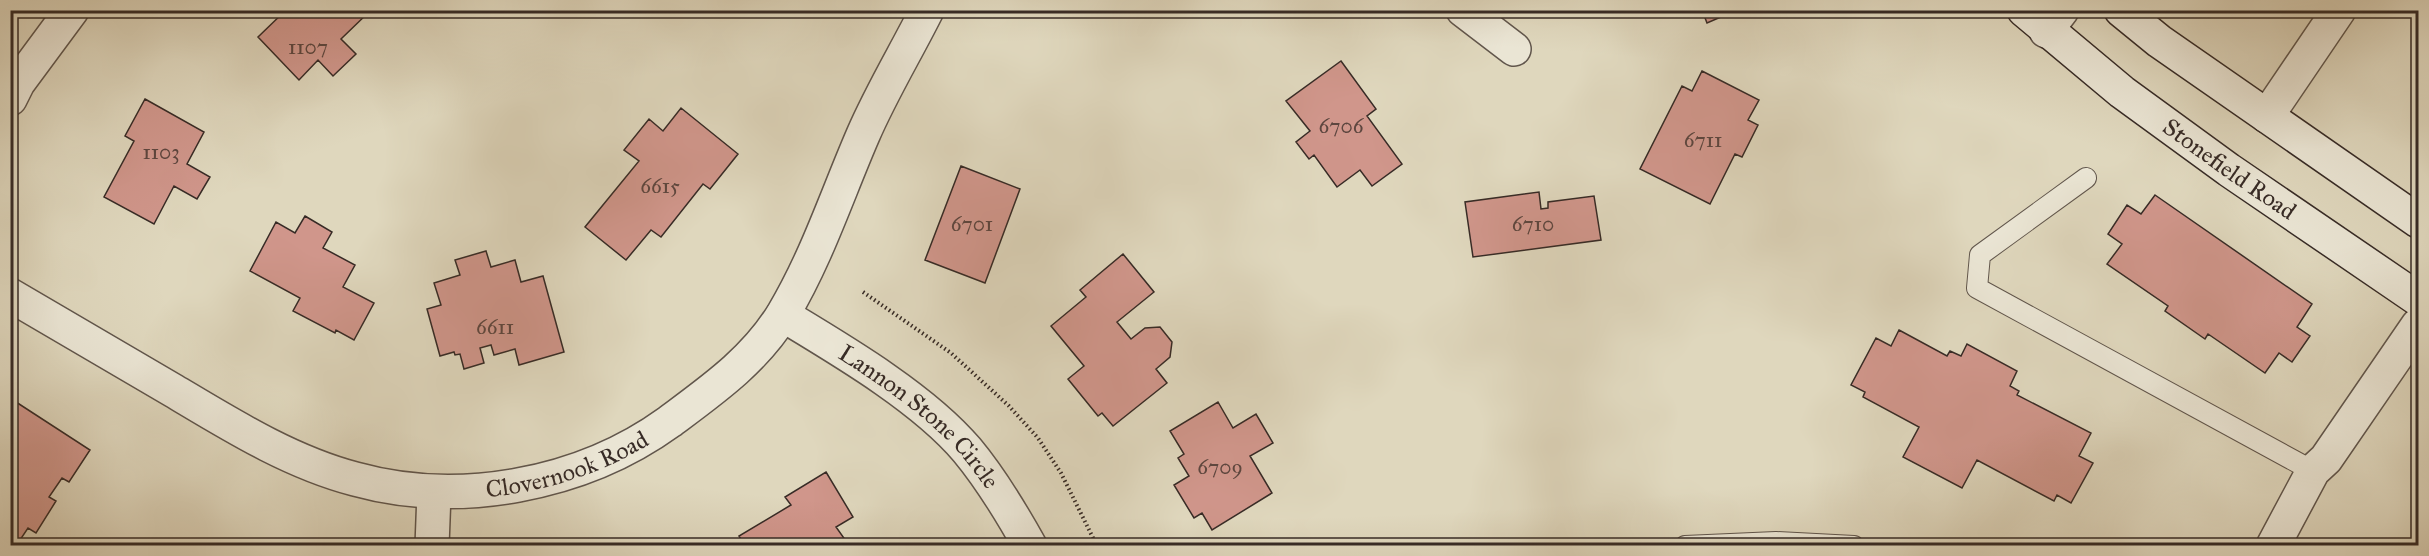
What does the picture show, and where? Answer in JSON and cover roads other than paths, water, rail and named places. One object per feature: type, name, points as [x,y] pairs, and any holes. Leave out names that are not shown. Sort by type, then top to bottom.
[{"type":"street","points":[[10,99],[18,83],[72,10]]},
{"type":"street","name":"Clovernook Road","points":[[10,295],[221,419],[289,455],[355,480],[434,493],[494,488],[539,480],[603,461],[653,433],[720,385],[754,354],[783,315],[819,245],[864,133],[927,10]]},
{"type":"street","points":[[1463,10],[1514,49]]},
{"type":"street","points":[[2121,10],[2159,41],[2418,221]]},
{"type":"street","points":[[2266,116],[2339,10]]},
{"type":"street","name":"Stonefield Road","points":[[2044,17],[2122,92],[2220,164],[2418,299]]},
{"type":"street","name":"Lannon Stone Circle","points":[[783,315],[840,350],[918,404],[965,448],[1002,497],[1030,546]]},
{"type":"street","points":[[2272,546],[2313,471],[2326,459],[2418,325]]},
{"type":"street","points":[[432,546],[434,493]]},
{"type":"lane","points":[[2086,178],[1980,255],[1977,288],[2313,471]]},
{"type":"lane","points":[[1685,546],[1776,542],[1854,546]]}]
